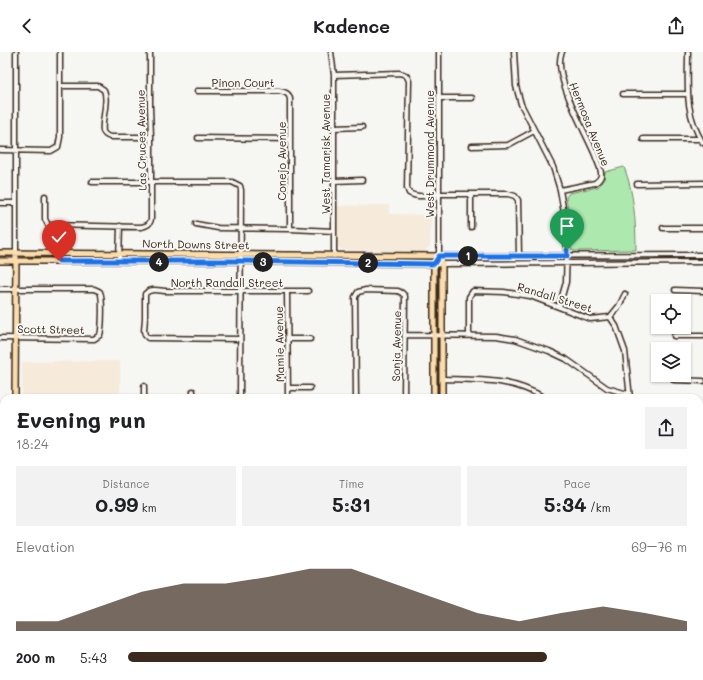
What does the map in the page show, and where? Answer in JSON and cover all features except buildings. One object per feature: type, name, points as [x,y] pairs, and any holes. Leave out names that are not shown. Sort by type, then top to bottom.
[{"type":"main road","name":"North Downs Street","points":[[0,253],[439,256]]},
{"type":"main road","points":[[15,394],[16,253]]},
{"type":"main road","points":[[434,394],[434,264],[439,256]]},
{"type":"main road","name":"West Drummond Avenue","points":[[439,256],[442,264],[442,394]]},
{"type":"main road","name":"North Downs Street","points":[[0,261],[240,261],[442,264]]},
{"type":"main road","points":[[122,680],[245,680]]},
{"type":"street","points":[[16,52],[16,253]]},
{"type":"street","points":[[0,150],[51,151],[58,147],[60,141],[60,52]]},
{"type":"street","name":"Las Cruces Avenue","points":[[120,226],[146,226],[150,223],[151,219],[150,52]]},
{"type":"street","name":"West Tamarisk Avenue","points":[[331,52],[334,75],[334,256]]},
{"type":"street","name":"West Drummond Avenue","points":[[439,256],[440,52]]},
{"type":"street","points":[[514,52],[516,86],[524,110],[546,152],[560,190],[564,213],[567,263],[566,282],[559,307]]},
{"type":"street","name":"Hermosa Avenue","points":[[560,190],[596,183],[600,179],[600,170],[590,144],[565,88],[560,62],[560,55],[562,52]]},
{"type":"street","points":[[643,139],[702,141],[691,119],[688,94],[688,52]]},
{"type":"street","points":[[334,75],[400,73],[408,76],[407,188],[409,193],[413,195],[431,196],[439,194],[515,196],[518,200],[519,256]]},
{"type":"street","points":[[60,86],[98,86],[104,90],[106,97],[103,130],[106,135],[110,137],[151,136]]},
{"type":"street","name":"Pinon Court","points":[[197,91],[279,91],[288,94]]},
{"type":"street","name":"Conejo Avenue","points":[[288,94],[290,99],[290,229]]},
{"type":"street","points":[[623,94],[688,94]]},
{"type":"street","points":[[440,98],[472,98]]},
{"type":"street","points":[[334,128],[362,127]]},
{"type":"street","points":[[472,146],[508,145],[534,131]]},
{"type":"street","points":[[198,138],[290,139]]},
{"type":"street","points":[[334,181],[362,180]]},
{"type":"street","points":[[92,182],[232,182],[240,186],[240,394]]},
{"type":"street","points":[[637,184],[703,183]]},
{"type":"street","points":[[471,194],[471,227]]},
{"type":"street","points":[[45,196],[44,219],[48,225],[120,226],[119,261]]},
{"type":"street","points":[[0,203],[15,203]]},
{"type":"street","points":[[196,224],[218,228],[334,231]]},
{"type":"street","points":[[663,228],[703,228]]},
{"type":"street","name":"North Downs Street","points":[[439,256],[703,255]]},
{"type":"street","name":"North Downs Street","points":[[442,264],[703,262]]},
{"type":"street","points":[[0,289],[15,290]]},
{"type":"street","name":"Scott Street","points":[[0,338],[94,339],[100,336],[102,327],[100,292],[94,289],[15,290]]},
{"type":"street","name":"North Randall Street","points":[[240,339],[148,338],[144,331],[145,294],[155,290],[165,292],[308,291]]},
{"type":"street","name":"Sonja Avenue","points":[[356,394],[356,294],[361,290],[398,291],[404,294],[406,301],[404,394]]},
{"type":"street","name":"Randall Street","points":[[469,335],[469,295],[473,291],[478,290],[530,296],[585,318],[598,319],[610,317]]},
{"type":"street","points":[[674,290],[703,291]]},
{"type":"street","name":"Mamie Avenue","points":[[287,291],[288,394]]},
{"type":"street","points":[[625,294],[619,306],[610,317],[616,326],[625,351],[629,394]]},
{"type":"street","points":[[405,335],[469,335],[496,336],[515,339],[550,351],[566,359],[607,388],[624,394]]},
{"type":"street","points":[[674,336],[703,336]]},
{"type":"street","points":[[288,339],[310,339]]},
{"type":"street","points":[[442,379],[490,380],[533,391],[538,394]]},
{"type":"street","points":[[691,381],[703,381]]},
{"type":"street","points":[[144,386],[144,394]]},
{"type":"street","points":[[288,388],[310,388]]},
{"type":"shaded area","points":[[389,205],[389,214],[431,215],[430,246],[424,252],[343,250],[337,246],[337,206]]},
{"type":"shaded area","points":[[120,361],[120,394],[22,394],[22,362]]},
{"type":"green space","points":[[624,167],[634,208],[636,250],[574,251],[571,249],[566,197],[569,193],[598,187],[604,179],[605,172]]},
{"type":"route","points":[[59,261],[240,261],[434,264],[439,256],[567,256],[567,250]]}]
